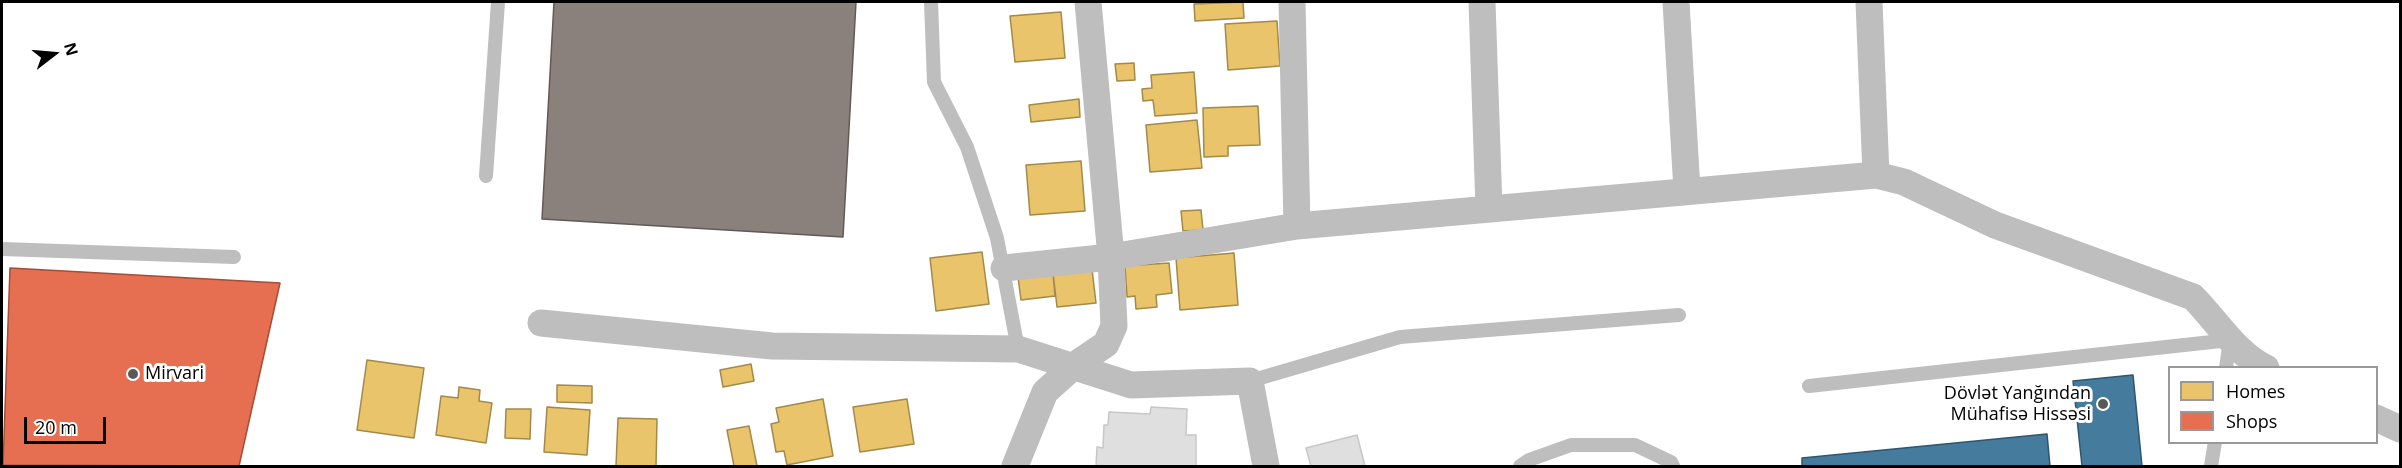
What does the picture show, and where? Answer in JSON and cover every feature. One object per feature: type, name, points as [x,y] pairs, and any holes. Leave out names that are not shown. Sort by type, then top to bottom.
[{"type":"street","points":[[1016,466],[1045,392],[1075,365],[1106,344],[1114,326],[1111,257],[1088,2]]},
{"type":"street","points":[[1292,2],[1297,226]]},
{"type":"street","points":[[1482,2],[1489,209]]},
{"type":"street","points":[[1676,2],[1686,191]]},
{"type":"street","points":[[1869,2],[1876,175]]},
{"type":"street","points":[[1004,268],[1111,257],[1297,226],[1876,175],[1904,182],[1995,225],[2193,297],[2213,317],[2230,340],[2254,362],[2262,366]]},
{"type":"street","points":[[541,323],[772,346],[1018,349],[1075,365],[1131,385],[1250,381],[1266,466]]},
{"type":"street","points":[[2378,419],[2400,429]]},
{"type":"lane","points":[[486,176],[498,2]]},
{"type":"lane","points":[[931,2],[934,82],[967,147],[997,238],[1018,349]]},
{"type":"lane","points":[[2,249],[234,258]]},
{"type":"lane","points":[[1250,381],[1400,338],[1679,315]]},
{"type":"lane","points":[[1809,386],[2230,340],[2226,366]]},
{"type":"lane","points":[[1520,466],[1528,460],[1571,445],[1635,444],[1671,462],[1673,466]]},
{"type":"lane","points":[[2211,466],[2215,444]]},
{"type":"building: Homes","points":[[1243,2],[1244,18],[1195,21],[1194,4]]},
{"type":"building: Homes","points":[[1061,12],[1065,58],[1015,62],[1010,16]]},
{"type":"building: Homes","points":[[1277,21],[1280,66],[1228,70],[1225,24]]},
{"type":"building: Homes","points":[[1134,63],[1135,80],[1117,81],[1115,64]]},
{"type":"building: Homes","points":[[1194,72],[1197,113],[1155,116],[1153,100],[1143,101],[1142,89],[1152,88],[1151,75]]},
{"type":"building: Homes","points":[[1079,99],[1080,117],[1031,122],[1029,105]]},
{"type":"building: Homes","points":[[1258,106],[1260,145],[1228,146],[1228,156],[1204,157],[1203,108]]},
{"type":"building: Homes","points":[[1197,120],[1202,168],[1150,172],[1146,125]]},
{"type":"building: Homes","points":[[1081,161],[1085,211],[1030,215],[1026,165]]},
{"type":"building: Homes","points":[[1201,210],[1203,230],[1183,231],[1181,211]]},
{"type":"building: Homes","points":[[982,252],[989,304],[936,311],[930,258]]},
{"type":"building: Homes","points":[[1234,253],[1238,305],[1180,310],[1176,258]]},
{"type":"building: Homes","points":[[1169,263],[1172,293],[1156,295],[1157,307],[1136,309],[1135,296],[1127,297],[1125,266]]},
{"type":"building: Homes","points":[[1092,269],[1096,303],[1057,307],[1053,273]]},
{"type":"building: Homes","points":[[1053,273],[1055,296],[1021,300],[1018,277]]},
{"type":"building: Homes","points":[[367,360],[424,368],[414,438],[357,430]]},
{"type":"building: Homes","points":[[751,364],[754,381],[723,387],[720,370]]},
{"type":"building: Homes","points":[[557,385],[592,386],[592,403],[557,402]]},
{"type":"building: Homes","points":[[459,387],[480,390],[479,401],[492,403],[486,443],[436,435],[441,396],[458,398]]},
{"type":"building: Homes","points":[[823,399],[833,456],[787,465],[784,451],[776,452],[771,424],[779,422],[776,408]]},
{"type":"building: Homes","points":[[907,399],[914,444],[860,452],[853,407]]},
{"type":"building: Homes","points":[[547,407],[590,410],[587,455],[544,452]]},
{"type":"building: Homes","points":[[506,409],[531,409],[530,439],[505,438]]},
{"type":"building: Homes","points":[[618,418],[657,419],[656,466],[616,466]]},
{"type":"building: Homes","points":[[749,426],[757,466],[734,466],[727,430]]},
{"type":"building: Shops","name":"Mirvari","points":[[10,268],[280,283],[239,466],[3,465]]},
{"type":"building: Public","points":[[2133,375],[2142,466],[2082,466],[2073,381]]},
{"type":"building: Public","points":[[2047,434],[2050,466],[1802,466],[1802,458]]},
{"type":"building: Industry","points":[[554,2],[856,2],[843,237],[542,219]]},
{"type":"building: Other","points":[[1151,407],[1187,409],[1186,435],[1196,435],[1196,466],[1096,466],[1097,447],[1103,448],[1104,425],[1108,425],[1109,412],[1150,414]]},
{"type":"building: Other","points":[[1357,435],[1365,466],[1311,466],[1306,448]]},
{"type":"place","name":"Mirvari","points":[[133,374]]},
{"type":"place","name":"Dövlət Yanğından Mühafisə Hissəsi","points":[[2103,404]]}]
